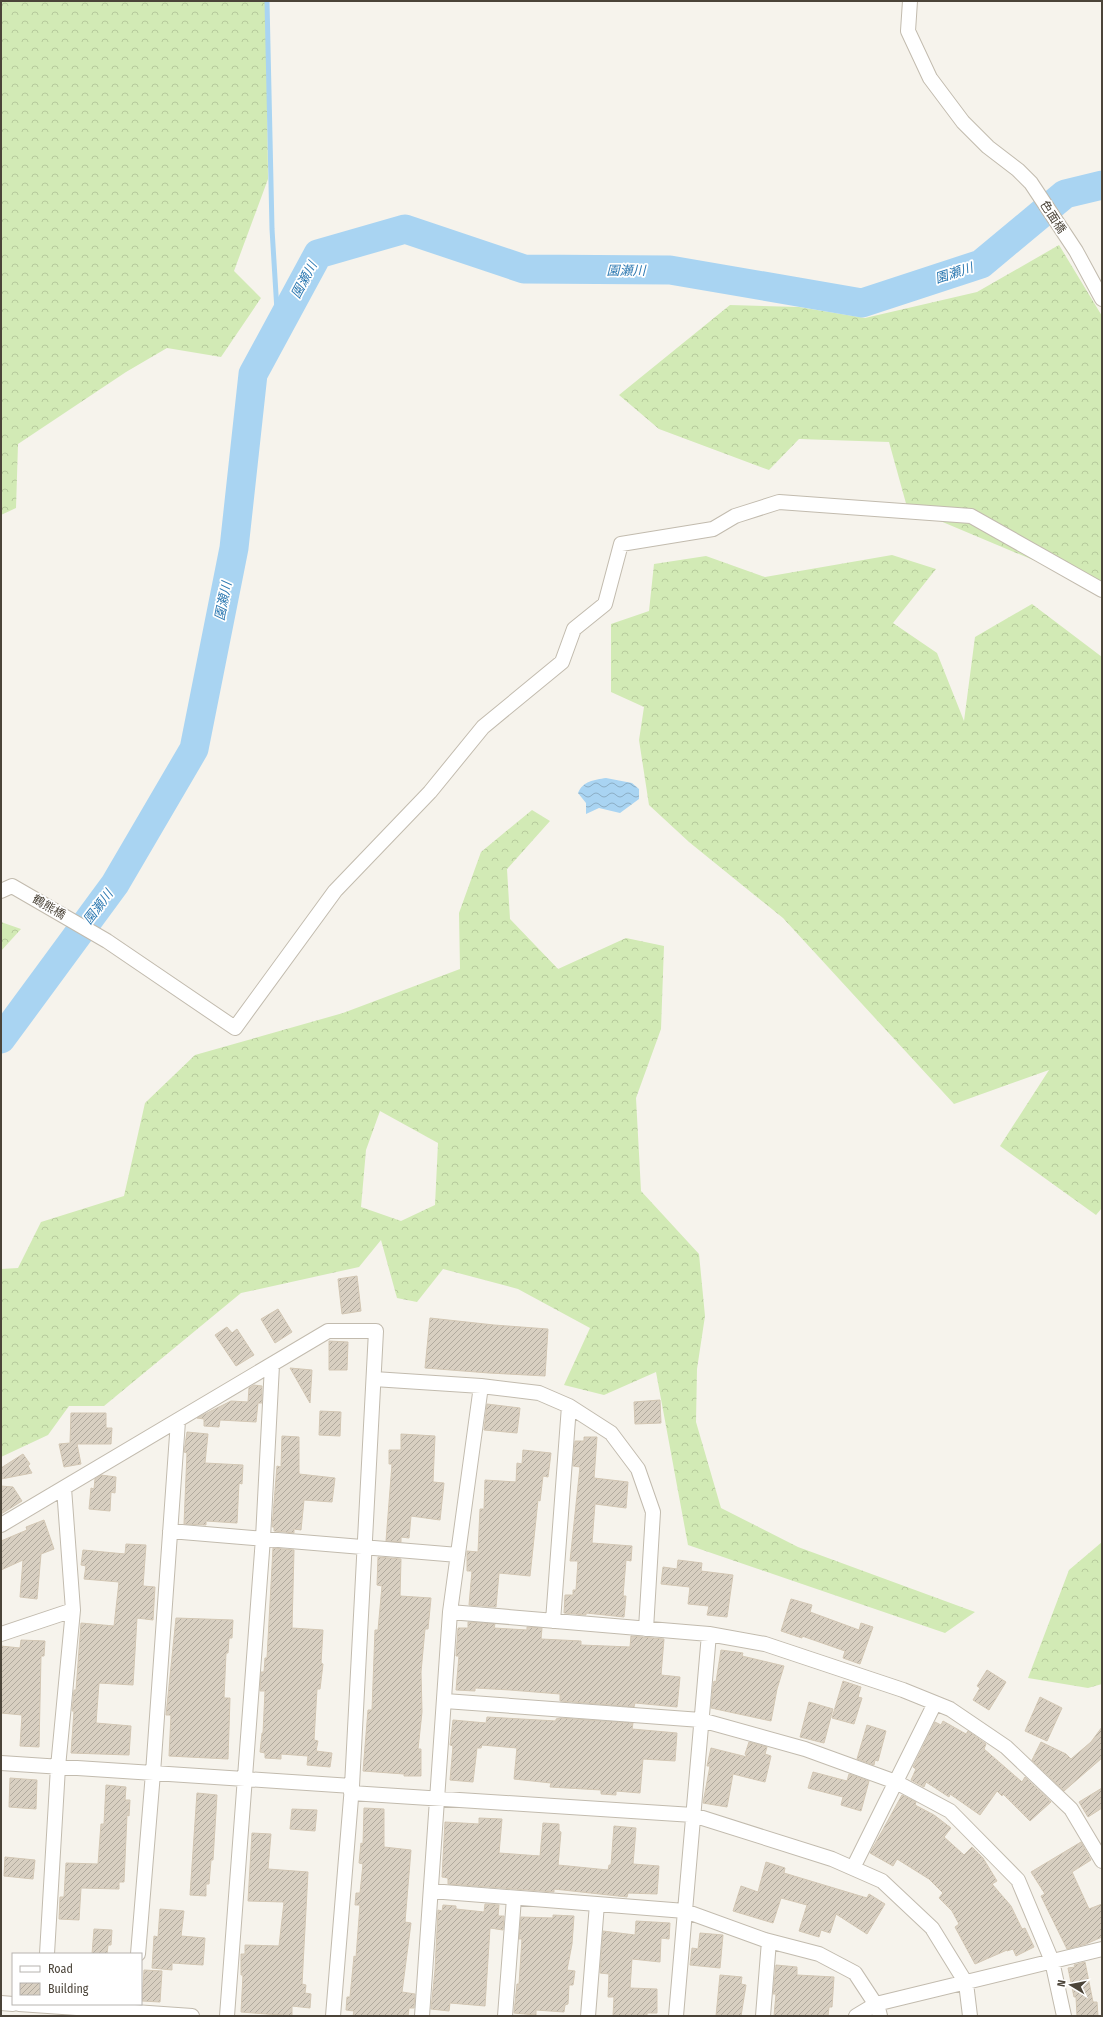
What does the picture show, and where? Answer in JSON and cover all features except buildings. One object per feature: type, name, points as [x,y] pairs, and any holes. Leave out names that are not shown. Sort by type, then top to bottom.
[{"type":"street","name":"色面橋","points":[[910,1],[908,31],[930,78],[963,122],[988,147],[1018,170],[1031,183],[1076,251],[1102,299]]},
{"type":"street","name":"鶴熊橋","points":[[6,888],[107,941],[235,1028],[335,891],[430,792],[483,727],[562,662],[574,629],[605,604],[621,544],[713,529],[735,516],[779,502],[971,516],[1102,590]]},
{"type":"street","points":[[1,1525],[328,1331],[376,1331],[352,1790],[334,2016]]},
{"type":"street","points":[[227,2016],[246,1780],[263,1538],[272,1365]]},
{"type":"street","points":[[374,1379],[481,1386],[539,1393],[569,1406],[611,1432],[638,1469],[653,1512],[646,1629]]},
{"type":"street","points":[[422,2016],[450,1612],[481,1386]]},
{"type":"street","points":[[553,1621],[569,1406]]},
{"type":"street","points":[[138,1953],[153,1773],[178,1421]]},
{"type":"street","points":[[47,1953],[58,1767],[73,1610],[64,1488]]},
{"type":"street","points":[[170,1531],[365,1546],[458,1555]]},
{"type":"street","points":[[1,1634],[73,1610]]},
{"type":"street","points":[[450,1612],[709,1634],[765,1644],[903,1690],[956,1713],[1006,1747],[1072,1809],[1102,1860]]},
{"type":"street","points":[[676,2016],[709,1634]]},
{"type":"street","points":[[445,1701],[701,1720],[805,1749],[896,1782],[950,1811],[1018,1880],[1052,1961],[1064,2016]]},
{"type":"street","points":[[853,1868],[935,1703]]},
{"type":"street","points":[[1,1763],[246,1780],[438,1799],[693,1815],[832,1859],[882,1880],[932,1928],[966,1983],[970,2016]]},
{"type":"street","points":[[431,1891],[685,1911],[769,1941],[819,1954],[854,1973],[878,2010]]},
{"type":"street","points":[[505,2016],[514,1898]]},
{"type":"street","points":[[588,2016],[597,1904]]},
{"type":"street","points":[[762,2016],[769,1941]]},
{"type":"street","points":[[856,2016],[966,1983],[1102,1949]]},
{"type":"street","points":[[1,2003],[12,2004]]},
{"type":"street","points":[[24,2005],[43,2009],[133,2011],[192,2016]]},
{"type":"green space","points":[[1,1],[266,1],[268,179],[234,271],[261,298],[221,357],[167,348],[126,372],[18,444],[16,508],[1,515]]},
{"type":"green space","points":[[1059,245],[1102,316],[1102,589],[907,507],[889,442],[799,439],[769,470],[659,429],[619,395],[730,305],[799,307],[865,318],[977,292]]},
{"type":"green space","points":[[892,555],[936,569],[893,623],[937,653],[964,721],[975,637],[1032,604],[1102,657],[1102,1208],[1096,1215],[1000,1146],[1049,1070],[954,1104],[783,918],[689,842],[649,805],[639,740],[644,707],[611,692],[611,624],[649,611],[654,564],[706,556],[765,577]]},
{"type":"green space","points":[[532,810],[550,821],[507,869],[510,919],[558,969],[626,938],[664,946],[661,1029],[636,1098],[641,1191],[699,1254],[705,1316],[697,1369],[696,1422],[721,1508],[798,1547],[975,1612],[945,1633],[688,1545],[656,1372],[604,1395],[564,1385],[590,1328],[518,1289],[443,1269],[417,1302],[397,1298],[381,1240],[359,1267],[241,1293],[104,1406],[69,1406],[48,1435],[1,1457],[1,1269],[18,1268],[41,1222],[124,1196],[145,1103],[195,1055],[343,1013],[460,969],[459,913],[481,852]],"holes":[[[380,1111],[438,1143],[435,1205],[401,1221],[361,1207],[366,1150]]]},
{"type":"green space","points":[[1,922],[21,929],[1,951]]},
{"type":"green space","points":[[1102,1542],[1102,1684],[1088,1688],[1028,1678],[1069,1570]]},
{"type":"water","points":[[606,778],[632,783],[639,789],[639,799],[620,813],[599,808],[586,814],[586,803],[578,793],[580,789],[589,782]]},
{"type":"waterway","points":[[267,1],[272,229],[278,327]]},
{"type":"waterway","name":"園瀬川","points":[[1,1039],[115,884],[194,749],[234,548],[253,374],[318,254],[405,229],[524,269],[670,270],[862,303],[981,264],[1065,194],[1102,185]]}]
